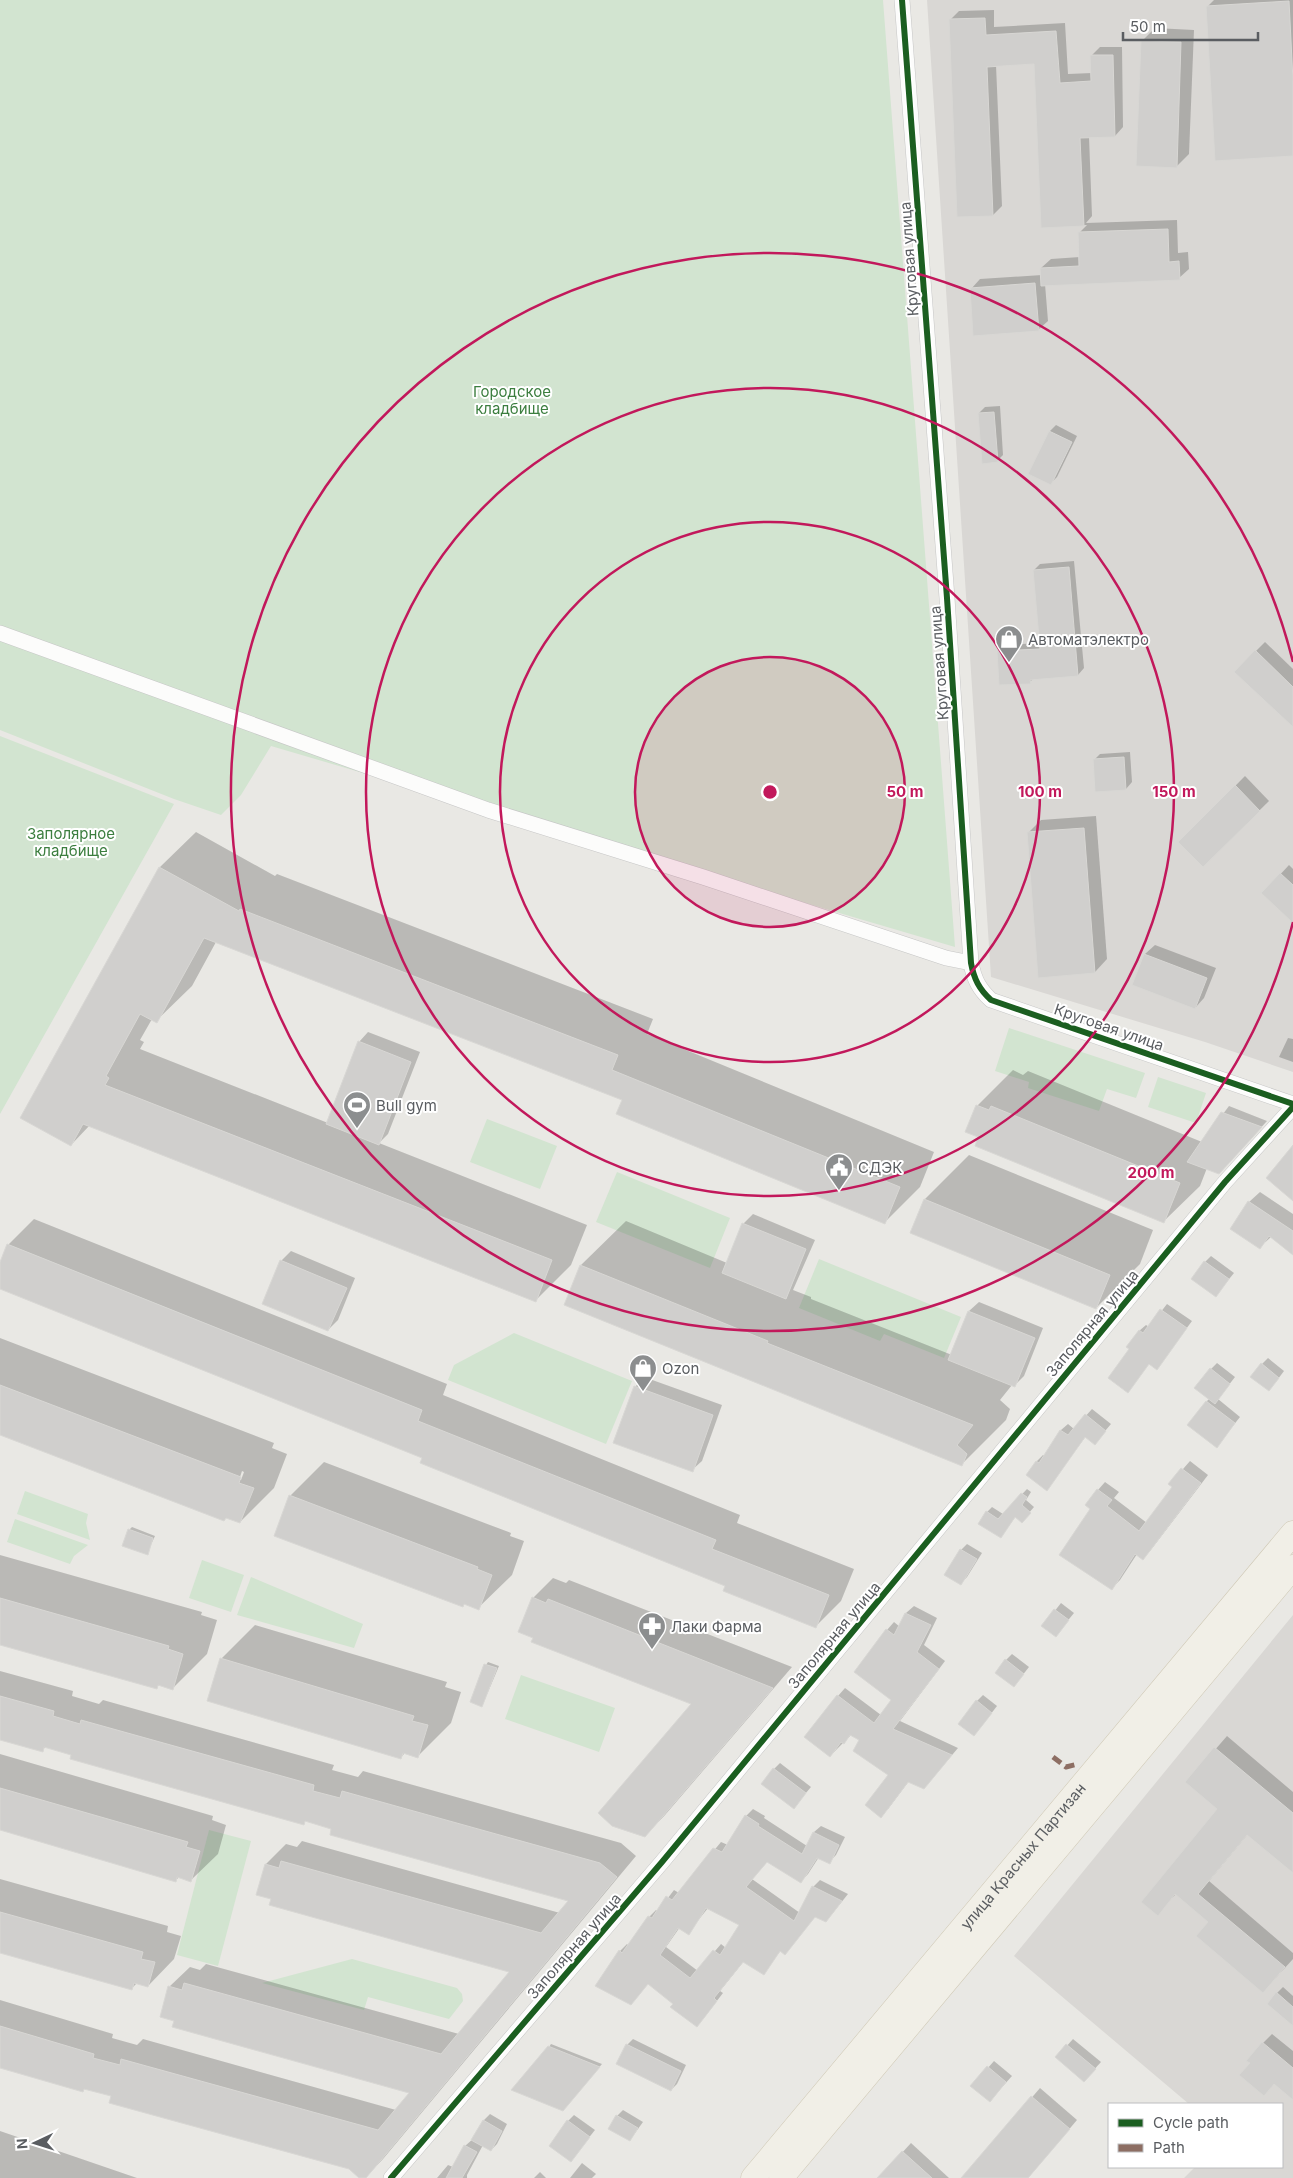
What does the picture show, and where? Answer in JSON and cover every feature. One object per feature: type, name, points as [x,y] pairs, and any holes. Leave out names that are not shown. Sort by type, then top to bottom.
[{"type":"main road","name":"улица Красных Партизан","points":[[753,2178],[1293,1533]]},
{"type":"main road","name":"улица Красных Партизан","points":[[781,2178],[1293,1567]]},
{"type":"street","name":"Круговая улица","points":[[902,0],[948,608],[971,963],[974,978],[980,990],[991,1000],[1293,1105]]},
{"type":"street","points":[[0,633],[488,810],[703,877],[946,958],[971,963]]},
{"type":"street","name":"Заполярная улица","points":[[391,2178],[662,1862],[1225,1182],[1293,1105]]},
{"type":"shaded area","points":[[927,0],[1293,0],[1293,1072],[1205,1042],[991,977]]},
{"type":"shaded area","points":[[1293,1615],[1293,2178],[1184,2178],[1194,2168],[1283,2168],[1283,2103],[1188,2103],[1014,1956]]},
{"type":"green space","name":"Городское кладбище","points":[[0,0],[883,0],[955,947],[271,746],[241,795],[221,815],[174,799],[0,730]]},
{"type":"green space","name":"Заполярное кладбище","points":[[0,736],[174,804],[0,1114]]},
{"type":"green space","points":[[1009,1028],[1145,1073],[1136,1098],[1107,1089],[1099,1111],[1028,1088],[1029,1082],[995,1071]]},
{"type":"green space","points":[[1158,1077],[1206,1093],[1196,1123],[1148,1107]]},
{"type":"green space","points":[[487,1119],[557,1146],[540,1189],[470,1162]]},
{"type":"green space","points":[[617,1172],[730,1218],[710,1268],[596,1222]]},
{"type":"green space","points":[[819,1259],[961,1317],[944,1358],[884,1334],[880,1341],[799,1308]]},
{"type":"green space","points":[[514,1333],[632,1381],[606,1444],[448,1380],[454,1365]]},
{"type":"green space","points":[[25,1491],[88,1514],[86,1523],[90,1540],[17,1514]]},
{"type":"green space","points":[[15,1519],[88,1545],[74,1556],[70,1564],[7,1542]]},
{"type":"green space","points":[[202,1560],[244,1575],[231,1612],[189,1598]]},
{"type":"green space","points":[[251,1577],[363,1624],[354,1648],[237,1615]]},
{"type":"green space","points":[[521,1675],[615,1708],[599,1752],[505,1719]]},
{"type":"green space","points":[[209,1830],[251,1841],[218,1966],[177,1955]]},
{"type":"green space","points":[[352,1959],[457,1988],[462,1994],[463,2001],[449,2019],[368,1997],[364,2010],[262,1983]]},
{"type":"building","points":[[1289,1],[1293,81],[1293,156],[1215,161],[1206,6]]},
{"type":"building","points":[[985,18],[986,35],[1056,31],[1060,83],[1091,81],[1090,55],[1113,55],[1115,137],[1080,138],[1084,226],[1041,228],[1034,64],[987,67],[993,216],[957,217],[949,19]]},
{"type":"building","points":[[1141,41],[1181,42],[1177,168],[1136,166]]},
{"type":"building","points":[[1168,229],[1169,262],[1179,261],[1180,280],[1041,286],[1040,268],[1079,266],[1078,232]]},
{"type":"building","points":[[1035,283],[1039,331],[973,336],[970,288]]},
{"type":"building","points":[[994,412],[998,462],[982,464],[978,413]]},
{"type":"building","points":[[1049,431],[1072,442],[1051,485],[1028,474]]},
{"type":"building","points":[[1069,567],[1078,676],[1030,680],[1031,684],[999,685],[997,651],[1040,649],[1033,570]]},
{"type":"building","points":[[1255,650],[1293,687],[1293,727],[1234,672]]},
{"type":"building","points":[[1124,757],[1126,790],[1095,792],[1093,759]]},
{"type":"building","points":[[1235,785],[1260,811],[1203,867],[1178,842]]},
{"type":"building","points":[[1084,828],[1095,973],[1038,978],[1027,832]]},
{"type":"building","points":[[159,867],[239,911],[240,909],[618,1055],[612,1070],[900,1187],[885,1224],[616,1114],[622,1100],[204,938],[157,1023],[140,1014],[106,1076],[109,1078],[105,1085],[552,1260],[536,1302],[83,1124],[71,1146],[20,1118]]},
{"type":"building","points":[[1280,873],[1293,885],[1293,923],[1261,893]]},
{"type":"building","points":[[1144,954],[1207,978],[1195,1009],[1132,985]]},
{"type":"building","points":[[358,1041],[411,1062],[379,1145],[326,1124]]},
{"type":"building","points":[[976,1105],[989,1110],[991,1106],[1180,1183],[1164,1223],[975,1146],[978,1137],[965,1132]]},
{"type":"building","points":[[1221,1112],[1262,1127],[1219,1174],[1187,1162]]},
{"type":"building","points":[[1293,1145],[1293,1201],[1266,1178]]},
{"type":"building","points":[[924,1199],[1110,1275],[1096,1309],[910,1233]]},
{"type":"building","points":[[1248,1201],[1293,1231],[1293,1255],[1269,1236],[1260,1249],[1230,1229]]},
{"type":"building","points":[[742,1223],[806,1249],[786,1299],[722,1273]]},
{"type":"building","points":[[7,1244],[422,1410],[418,1421],[716,1540],[712,1549],[829,1595],[816,1628],[723,1591],[725,1586],[420,1463],[422,1458],[0,1289],[0,1262]]},
{"type":"building","points":[[280,1260],[347,1288],[328,1331],[262,1304]]},
{"type":"building","points":[[1204,1261],[1229,1279],[1216,1297],[1191,1279]]},
{"type":"building","points":[[580,1265],[768,1341],[767,1343],[973,1425],[957,1445],[967,1454],[962,1466],[564,1305]]},
{"type":"building","points":[[1160,1309],[1187,1328],[1157,1370],[1149,1364],[1128,1393],[1108,1378],[1129,1349],[1126,1347],[1139,1330],[1143,1333]]},
{"type":"building","points":[[968,1311],[1035,1338],[1015,1387],[948,1360]]},
{"type":"building","points":[[1261,1363],[1279,1378],[1269,1391],[1250,1377]]},
{"type":"building","points":[[1210,1368],[1230,1384],[1215,1404],[1194,1388]]},
{"type":"building","points":[[0,1385],[241,1477],[239,1483],[254,1488],[240,1523],[226,1518],[224,1521],[0,1435]]},
{"type":"building","points":[[634,1386],[713,1415],[693,1472],[613,1443]]},
{"type":"building","points":[[1206,1401],[1235,1423],[1217,1448],[1187,1425]]},
{"type":"building","points":[[1085,1414],[1106,1431],[1095,1445],[1085,1437],[1047,1491],[1026,1475],[1036,1461],[1039,1463],[1060,1430],[1068,1435]]},
{"type":"building","points":[[1181,1468],[1201,1483],[1143,1560],[1135,1554],[1112,1590],[1059,1555],[1090,1509],[1085,1505],[1097,1489],[1112,1500],[1107,1506],[1139,1531],[1172,1487],[1168,1484]]},
{"type":"building","points":[[1021,1493],[1027,1497],[1022,1505],[1031,1513],[1022,1523],[1015,1517],[1001,1538],[978,1524],[986,1511],[998,1519]]},
{"type":"building","points":[[289,1495],[478,1567],[477,1569],[492,1575],[479,1610],[464,1604],[463,1607],[274,1536]]},
{"type":"building","points":[[128,1529],[153,1538],[148,1555],[122,1546]]},
{"type":"building","points":[[960,1549],[977,1559],[961,1585],[944,1575]]},
{"type":"building","points":[[532,1597],[546,1603],[548,1599],[773,1688],[645,1837],[612,1826],[598,1813],[691,1704],[531,1642],[533,1638],[518,1632]]},
{"type":"building","points":[[0,1598],[169,1646],[168,1649],[183,1654],[173,1690],[158,1685],[157,1689],[0,1645]]},
{"type":"building","points":[[1054,1609],[1069,1620],[1056,1637],[1041,1626]]},
{"type":"building","points":[[905,1613],[931,1625],[917,1652],[939,1669],[893,1729],[952,1755],[924,1789],[908,1782],[881,1818],[865,1805],[888,1775],[853,1751],[859,1740],[850,1735],[844,1744],[841,1742],[830,1757],[804,1737],[837,1695],[874,1723],[891,1700],[854,1672],[886,1629],[894,1635]]},
{"type":"building","points":[[220,1658],[414,1716],[412,1721],[428,1725],[418,1758],[403,1753],[401,1759],[207,1701]]},
{"type":"building","points":[[1005,1659],[1024,1674],[1014,1687],[995,1673]]},
{"type":"building","points":[[484,1664],[497,1668],[482,1707],[470,1702]]},
{"type":"building","points":[[0,1696],[54,1711],[53,1716],[80,1724],[81,1720],[314,1785],[313,1791],[340,1798],[342,1791],[600,1863],[617,1877],[366,2178],[359,2178],[349,2169],[109,2103],[111,2096],[84,2089],[83,2092],[0,2068],[0,2026],[94,2054],[93,2058],[120,2065],[121,2059],[378,2130],[409,2093],[172,2027],[174,2021],[160,2017],[168,1986],[182,1990],[184,1983],[441,2054],[509,1972],[269,1905],[271,1899],[256,1895],[265,1864],[279,1868],[281,1861],[541,1933],[568,1901],[330,1835],[331,1829],[305,1821],[304,1825],[70,1759],[71,1755],[44,1747],[43,1752],[0,1740]]},
{"type":"building","points":[[976,1700],[992,1713],[974,1736],[958,1724]]},
{"type":"building","points":[[1214,1747],[1293,1813],[1293,1873],[1247,1835],[1198,1894],[1285,1967],[1263,1993],[1196,1936],[1208,1922],[1175,1894],[1158,1916],[1141,1902],[1217,1809],[1185,1782]]},
{"type":"building","points":[[773,1768],[806,1793],[794,1809],[761,1784]]},
{"type":"building","points":[[0,1788],[188,1842],[186,1847],[200,1851],[191,1882],[177,1877],[176,1882],[0,1830]]},
{"type":"building","points":[[745,1815],[759,1824],[758,1826],[802,1854],[813,1832],[839,1845],[830,1864],[817,1858],[801,1883],[767,1862],[746,1887],[794,1921],[812,1886],[842,1901],[826,1922],[815,1917],[785,1955],[780,1951],[764,1975],[743,1962],[714,1998],[717,2001],[697,2027],[670,2007],[673,2004],[648,1984],[631,2005],[595,1986],[619,1950],[622,1953],[648,1916],[652,1918],[666,1896],[672,1900],[713,1848],[722,1852]],"holes":[[[706,1908],[739,1925],[720,1955],[713,1950],[690,1978],[660,1955],[678,1928],[689,1935]]]},
{"type":"building","points":[[0,1912],[143,1952],[141,1959],[155,1962],[148,1987],[134,1983],[132,1990],[0,1953]]},
{"type":"building","points":[[1276,1992],[1293,2007],[1293,2026],[1267,2004]]},
{"type":"building","points":[[1262,2042],[1293,2068],[1293,2100],[1274,2084],[1264,2096],[1239,2075],[1250,2063],[1246,2061]]},
{"type":"building","points":[[626,2044],[681,2071],[671,2091],[616,2064]]},
{"type":"building","points":[[1066,2044],[1096,2069],[1084,2082],[1055,2057]]},
{"type":"building","points":[[548,2046],[600,2067],[563,2111],[511,2090]]},
{"type":"building","points":[[987,2066],[1006,2082],[990,2102],[970,2086]]},
{"type":"building","points":[[1031,2096],[1070,2129],[1028,2178],[961,2178]]},
{"type":"building","points":[[616,2115],[638,2128],[630,2141],[608,2129]]},
{"type":"building","points":[[483,2120],[502,2131],[491,2151],[471,2140]]},
{"type":"building","points":[[567,2120],[590,2137],[571,2162],[549,2146]]},
{"type":"building","points":[[464,2145],[477,2152],[462,2178],[446,2178]]},
{"type":"building","points":[[902,2151],[932,2178],[877,2178]]},
{"type":"marked path","points":[[1053,1757],[1066,1767],[1078,1764]]},
{"type":"cycle path","points":[[902,0],[947,598],[971,963],[974,974],[980,988],[991,1000],[1293,1104]]},
{"type":"cycle path","points":[[391,2178],[662,1862],[1225,1182],[1293,1107]]},
{"type":"place","name":"Автоматэлектро","points":[[1009,663]]},
{"type":"place","name":"Bull gym","points":[[357,1129]]},
{"type":"place","name":"СДЭК","points":[[839,1191]]},
{"type":"place","name":"Ozon","points":[[643,1392]]},
{"type":"place","name":"Лаки Фарма","points":[[652,1650]]}]
